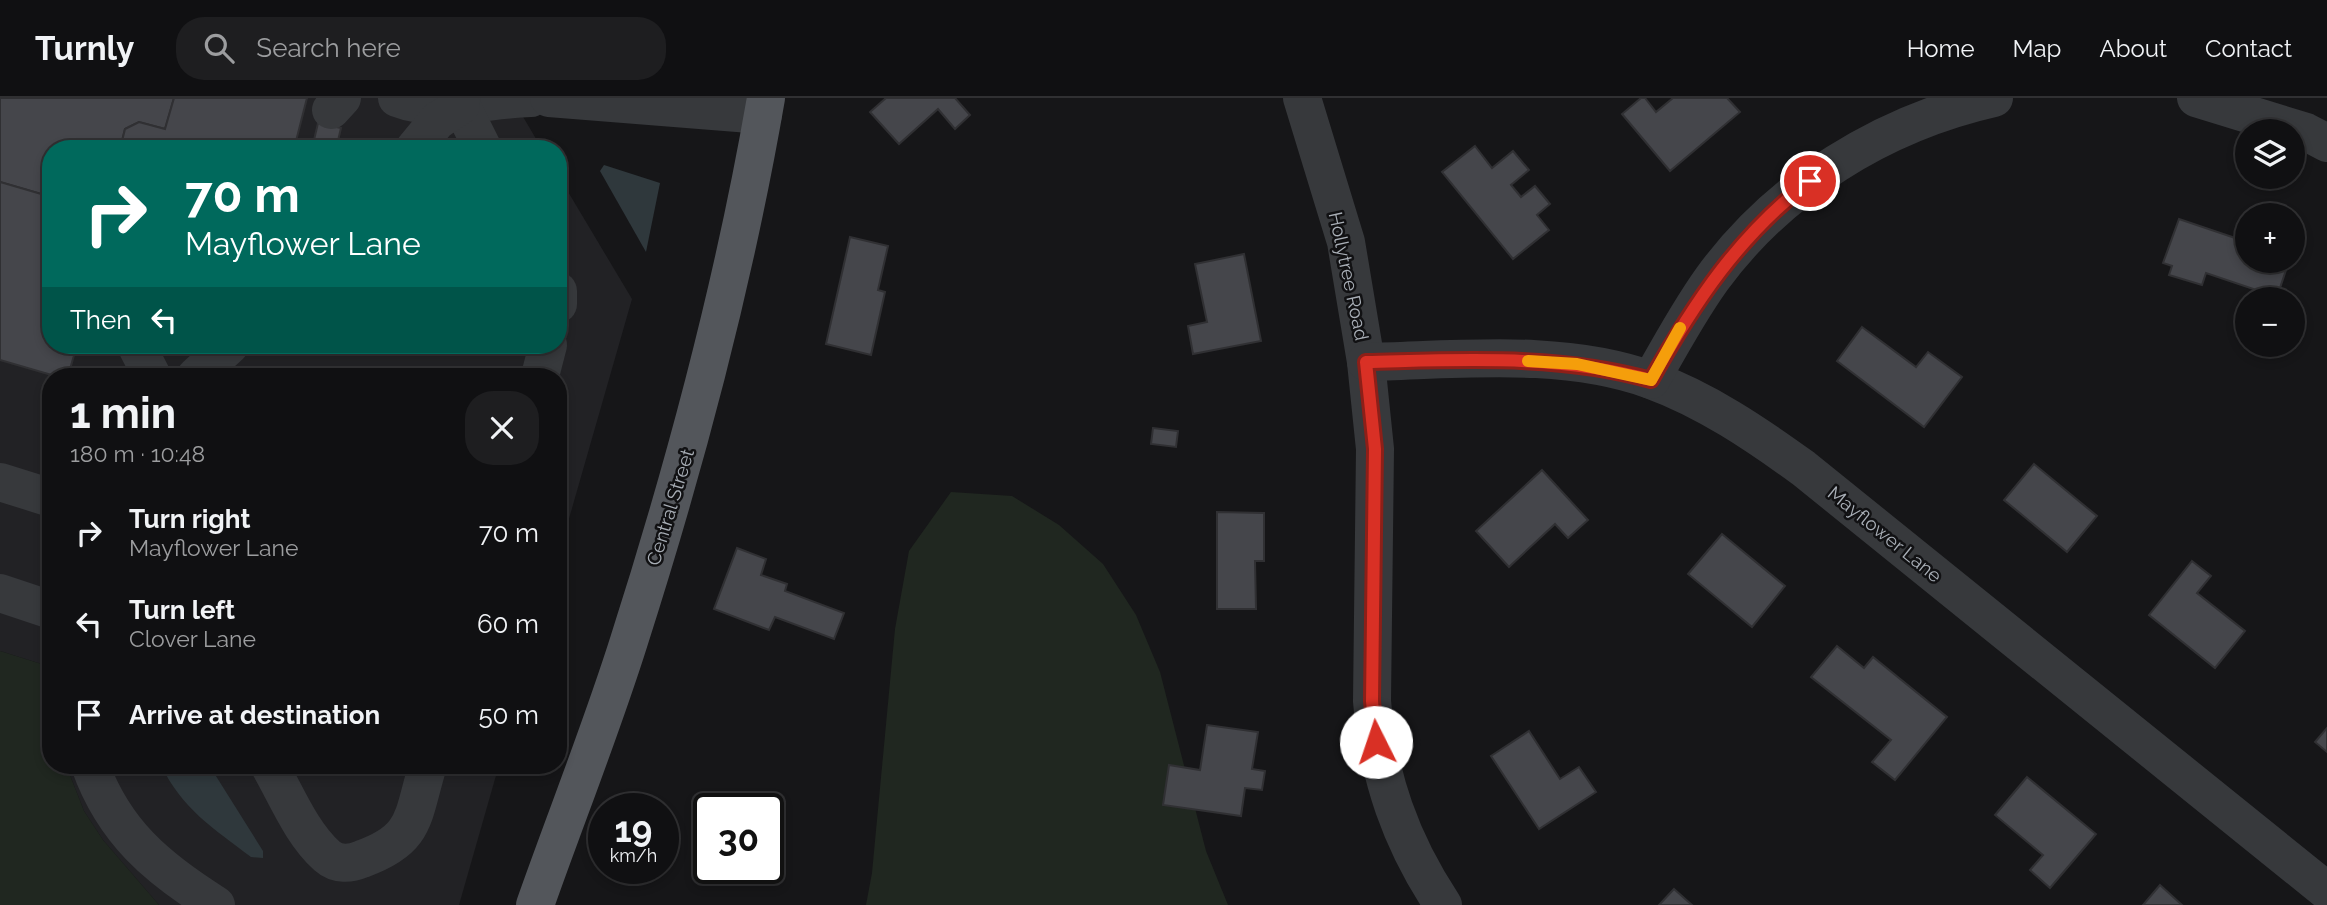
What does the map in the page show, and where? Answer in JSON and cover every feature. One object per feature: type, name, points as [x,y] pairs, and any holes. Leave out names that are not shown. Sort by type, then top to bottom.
[{"type":"main road","name":"Central Street","points":[[535,905],[549,887],[629,643],[686,454],[731,282],[764,107]]},
{"type":"street","points":[[397,98],[408,102],[531,98]]},
{"type":"street","points":[[549,98],[764,107]]},
{"type":"street","name":"Hollytree Road","points":[[1302,98],[1346,242],[1366,362],[1375,449],[1372,701],[1376,742],[1390,801],[1401,830],[1413,858],[1443,905]]},
{"type":"street","points":[[1651,380],[1712,279],[1764,219],[1794,193],[1826,169],[1895,131],[1932,115],[1994,98]]},
{"type":"street","points":[[2196,98],[2281,123],[2327,143]]},
{"type":"street","points":[[421,140],[437,121],[461,102]]},
{"type":"street","points":[[461,102],[479,140]]},
{"type":"street","points":[[205,368],[220,354]]},
{"type":"street","name":"Mayflower Lane","points":[[1366,362],[1539,361],[1616,370],[1651,380],[1754,433],[1803,468],[2327,891]]},
{"type":"street","points":[[0,482],[42,495]]},
{"type":"street","points":[[0,593],[42,607]]},
{"type":"street","points":[[93,774],[100,792],[128,836],[185,886],[216,905]]},
{"type":"street","points":[[274,774],[314,842],[329,858],[347,863],[386,850],[399,842],[409,825],[425,774]]},
{"type":"shaded area","points":[[0,98],[512,98],[537,140],[42,140],[42,354],[567,354],[567,190],[632,299],[567,526],[567,368],[42,368],[42,664],[0,651]]},
{"type":"shaded area","points":[[604,165],[660,183],[646,252],[600,171]]},
{"type":"shaded area","points":[[951,492],[1012,496],[1059,525],[1103,564],[1136,615],[1160,672],[1206,851],[1228,905],[866,905],[872,873],[895,629],[909,551]]},
{"type":"shaded area","points":[[0,651],[42,664],[42,774],[70,774],[84,811],[103,840],[159,905],[0,905]]},
{"type":"shaded area","points":[[70,774],[496,774],[459,905],[159,905],[103,840],[84,811]]},
{"type":"shaded area","points":[[166,774],[215,774],[263,851],[263,858],[251,857],[224,837],[189,806]]},
{"type":"building","points":[[0,98],[174,98],[165,129],[139,122],[125,129],[122,140],[42,140],[42,194],[0,182]]},
{"type":"building","points":[[174,98],[307,98],[296,140],[122,140],[125,129],[139,122],[165,129]]},
{"type":"building","points":[[886,98],[955,98],[970,115],[955,129],[938,109],[899,144],[870,112]]},
{"type":"building","points":[[1641,98],[1645,98],[1656,112],[1673,98],[1727,98],[1740,112],[1670,171],[1622,114]]},
{"type":"building","points":[[318,123],[341,128],[338,140],[314,140]]},
{"type":"building","points":[[1475,146],[1492,168],[1513,151],[1529,170],[1511,185],[1521,197],[1535,186],[1550,204],[1537,215],[1549,230],[1513,259],[1442,172]]},
{"type":"building","points":[[0,182],[42,194],[42,354],[74,354],[70,368],[42,368],[42,372],[0,360]]},
{"type":"building","points":[[2179,219],[2235,238],[2235,273],[2285,273],[2280,287],[2247,287],[2206,273],[2202,285],[2169,275],[2172,266],[2163,263]]},
{"type":"building","points":[[850,237],[888,246],[878,290],[885,292],[871,355],[826,344]]},
{"type":"building","points":[[1244,254],[1261,341],[1193,354],[1188,326],[1207,322],[1195,264]]},
{"type":"building","points":[[1862,327],[1916,367],[1928,352],[1962,377],[1924,427],[1837,361]]},
{"type":"building","points":[[1153,428],[1178,431],[1176,447],[1151,444]]},
{"type":"building","points":[[2034,464],[2097,516],[2067,552],[2004,500]]},
{"type":"building","points":[[1542,470],[1588,520],[1568,538],[1555,524],[1509,567],[1476,531]]},
{"type":"building","points":[[1217,512],[1264,513],[1264,561],[1255,561],[1256,609],[1217,609]]},
{"type":"building","points":[[1722,534],[1785,586],[1752,627],[1688,574]]},
{"type":"building","points":[[737,548],[766,559],[761,575],[787,584],[785,591],[844,613],[834,639],[775,617],[769,630],[714,609]]},
{"type":"building","points":[[2192,561],[2211,576],[2197,593],[2245,631],[2215,668],[2149,615]]},
{"type":"building","points":[[1837,646],[1864,668],[1873,657],[1947,717],[1895,780],[1872,762],[1891,740],[1811,677]]},
{"type":"building","points":[[1207,725],[1258,732],[1252,769],[1265,771],[1262,790],[1245,788],[1241,816],[1163,805],[1169,765],[1200,770]]},
{"type":"building","points":[[2327,728],[2327,752],[2315,742]]},
{"type":"building","points":[[1529,731],[1560,779],[1579,767],[1596,792],[1539,829],[1491,756]]},
{"type":"building","points":[[2027,777],[2096,834],[2050,888],[2030,870],[2043,855],[1995,815]]},
{"type":"building","points":[[2160,885],[2182,905],[2143,905]]},
{"type":"building","points":[[1674,889],[1692,905],[1659,905]]},
{"type":"slow traffic","points":[[1528,361],[1616,370],[1651,380],[1680,328]]},
{"type":"route","points":[[1376,742],[1372,701],[1375,449],[1366,362],[1539,361],[1616,370],[1651,380],[1712,279],[1764,219],[1810,181]]}]
